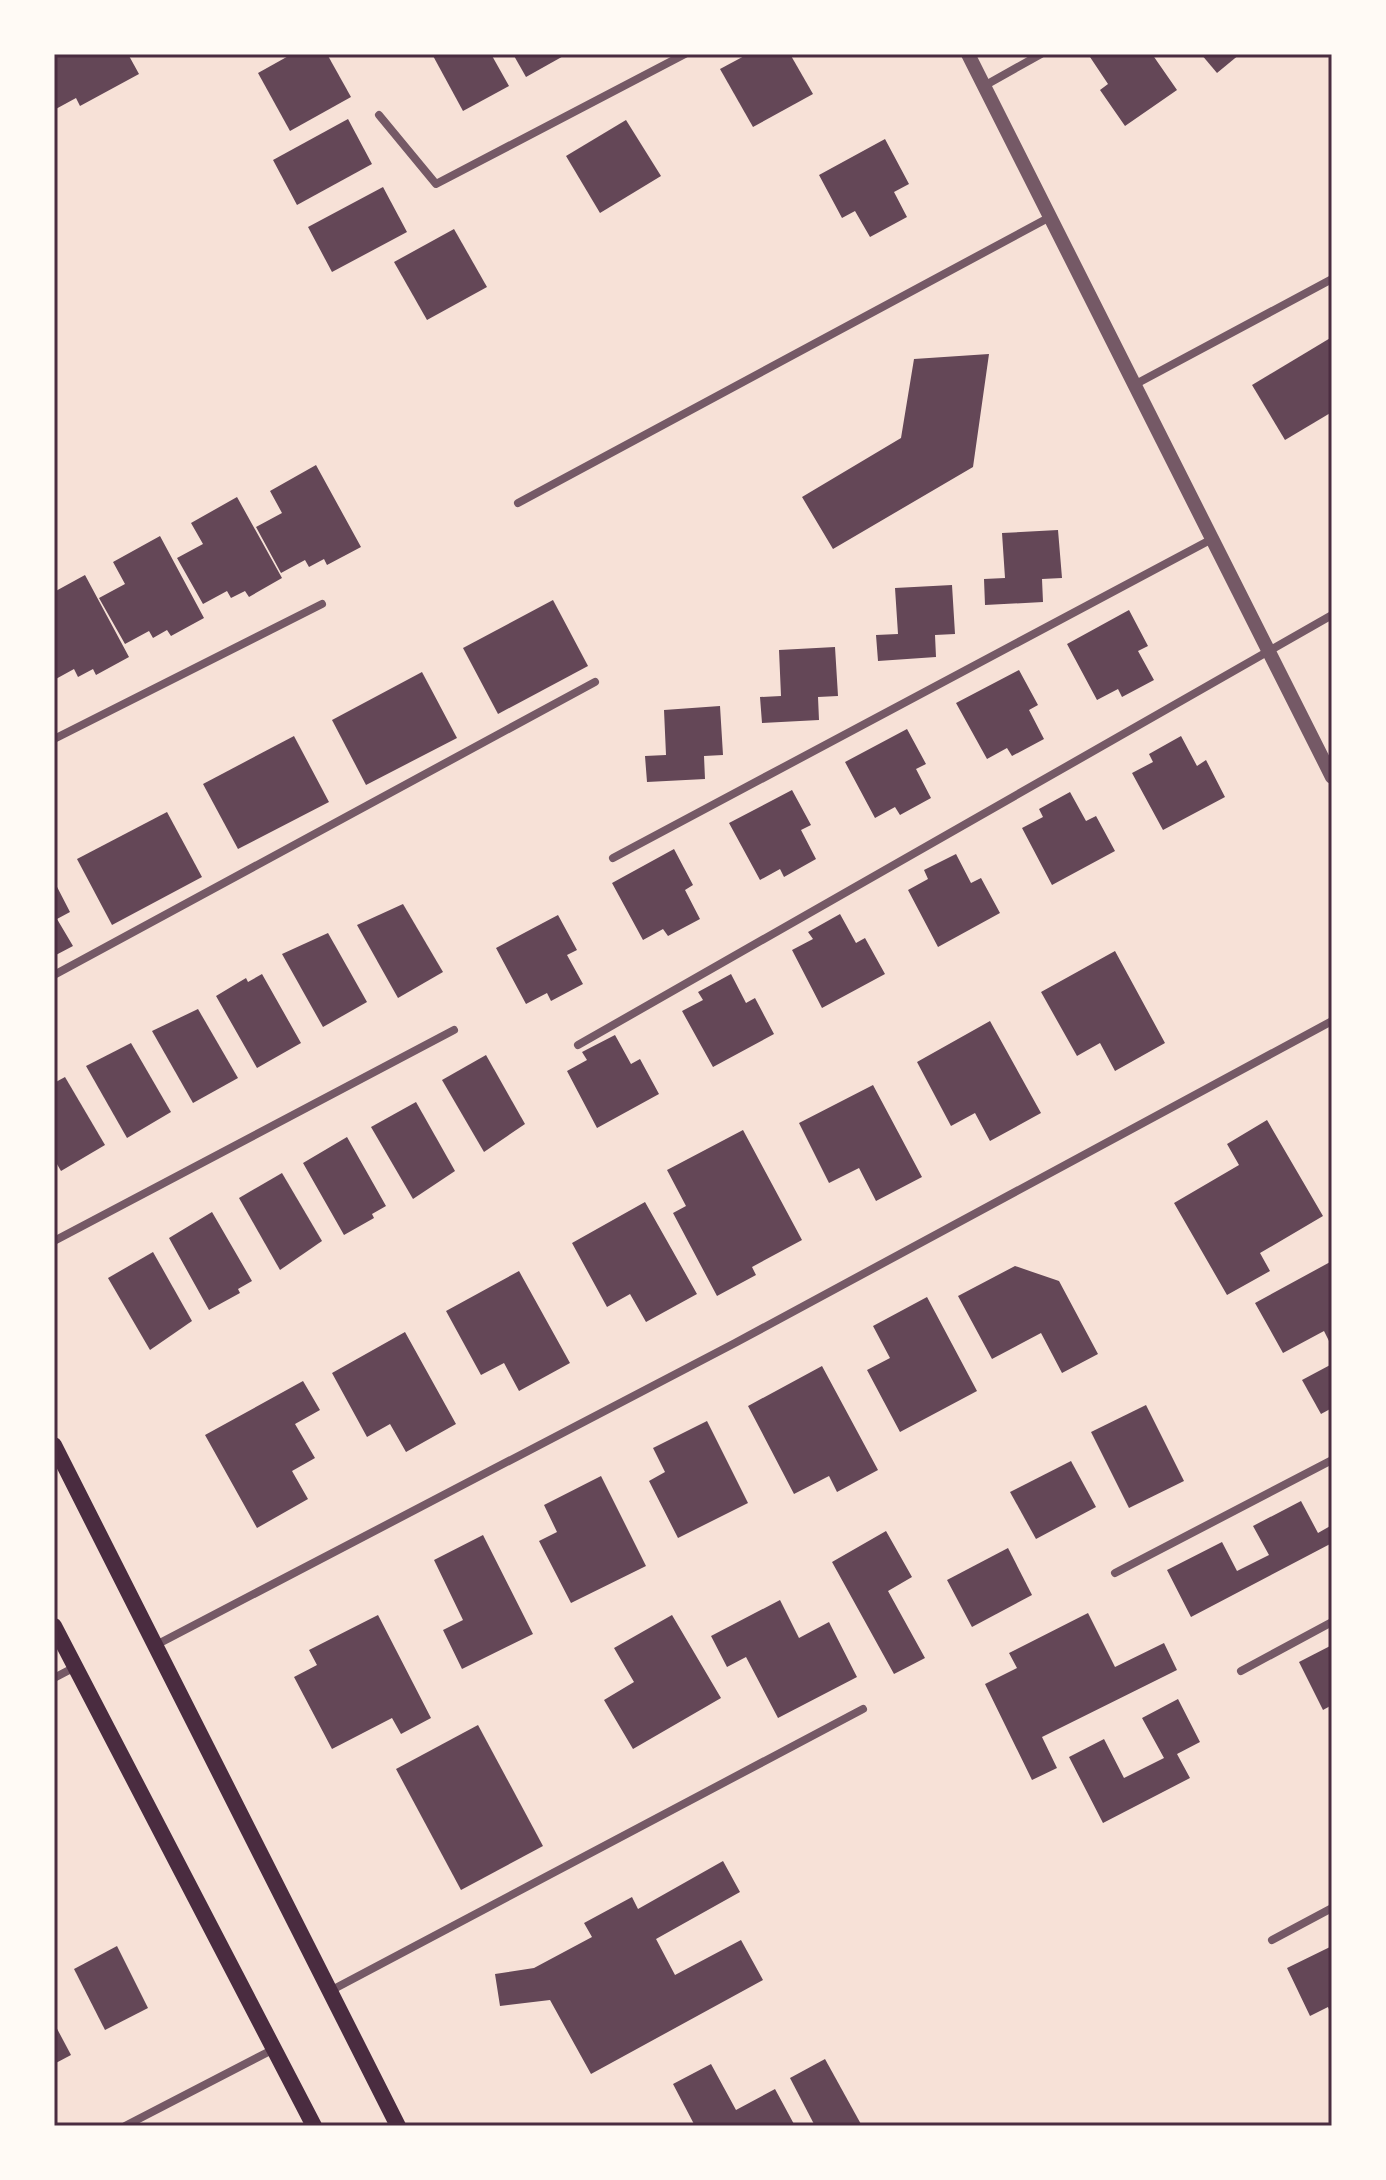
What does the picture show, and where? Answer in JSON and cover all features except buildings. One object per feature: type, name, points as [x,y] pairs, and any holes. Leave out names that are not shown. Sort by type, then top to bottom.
[{"type":"main road","points":[[54,1445],[398,2126]]},
{"type":"main road","points":[[54,1626],[314,2126]]},
{"type":"street","points":[[379,115],[436,184],[685,54]]},
{"type":"street","points":[[968,54],[1332,777]]},
{"type":"street","points":[[984,86],[1041,54]]},
{"type":"street","points":[[518,503],[1050,217]]},
{"type":"street","points":[[1134,385],[1332,279]]},
{"type":"street","points":[[613,858],[1212,539]]},
{"type":"street","points":[[54,739],[322,604]]},
{"type":"street","points":[[578,1045],[1332,615]]},
{"type":"street","points":[[54,975],[595,682]]},
{"type":"street","points":[[155,1645],[735,1343],[1332,1021]]},
{"type":"street","points":[[54,1241],[454,1030]]},
{"type":"street","points":[[1115,1573],[1332,1460]]},
{"type":"street","points":[[1241,1671],[1332,1622]]},
{"type":"street","points":[[54,1678],[75,1667]]},
{"type":"street","points":[[330,1991],[863,1709]]},
{"type":"street","points":[[1272,1940],[1332,1908]]},
{"type":"street","points":[[125,2126],[274,2048]]}]
